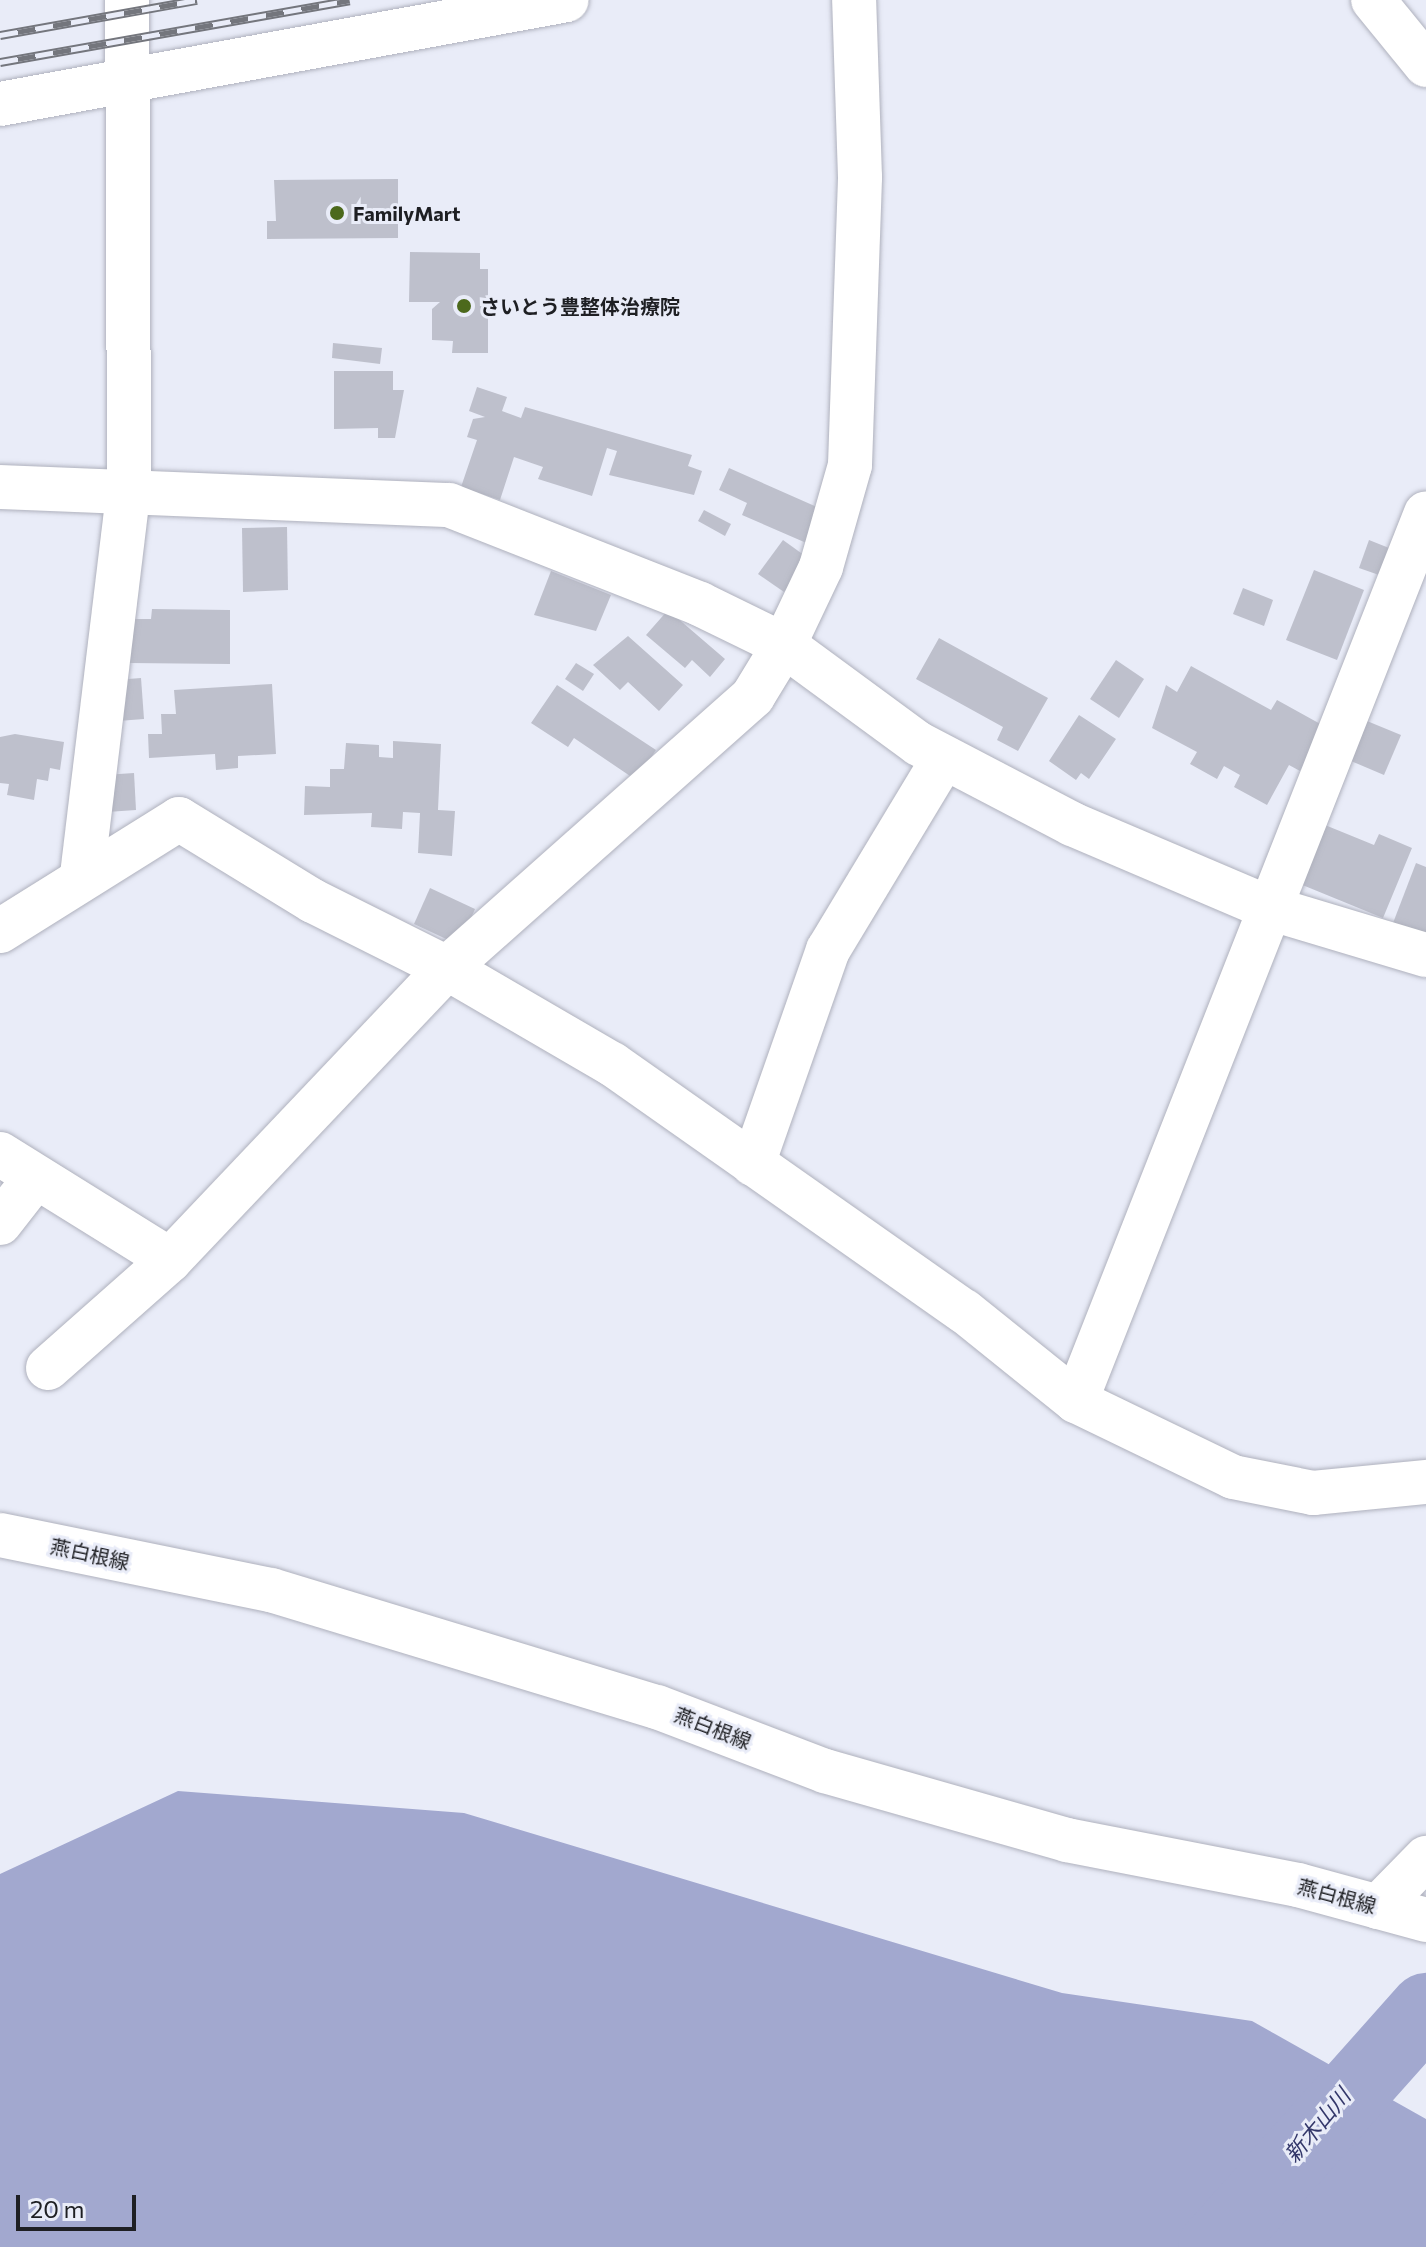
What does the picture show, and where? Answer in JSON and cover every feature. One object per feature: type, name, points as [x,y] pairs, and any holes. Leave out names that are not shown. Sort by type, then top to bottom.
[{"type":"street","points":[[82,875],[129,488],[127,0]]},
{"type":"street","points":[[0,104],[567,0]]},
{"type":"street","points":[[48,1368],[170,1260],[447,968],[753,696],[784,645],[821,567],[850,465],[860,177],[854,0]]},
{"type":"street","points":[[1373,0],[1426,65]]},
{"type":"street","points":[[0,487],[129,488],[449,505],[700,604],[784,645],[943,759],[1269,908],[1426,955]]},
{"type":"street","points":[[1076,1401],[1426,513]]},
{"type":"street","points":[[753,1164],[828,950],[943,759]]},
{"type":"street","points":[[0,931],[82,875],[179,819],[313,901],[447,968],[612,1064],[964,1311],[1076,1401],[1233,1477],[1313,1493],[1426,1482]]},
{"type":"street","points":[[0,1154],[170,1260]]},
{"type":"street","points":[[0,1223],[36,1177]]},
{"type":"street","name":"燕白根線","points":[[0,1535],[271,1590],[628,1698],[885,1788],[1067,1840],[1426,1920]]},
{"type":"street","points":[[1378,1907],[1426,1858]]},
{"type":"water","points":[[178,1791],[464,1813],[1062,1993],[1252,2021],[1426,2119],[1426,2247],[0,2247],[0,1874]]},
{"type":"building","name":"FamilyMart","points":[[398,179],[398,238],[267,239],[267,221],[276,221],[274,180]]},
{"type":"building","name":"さいとう豊整体治療院","points":[[410,252],[480,253],[480,269],[488,269],[488,353],[452,353],[453,341],[432,340],[432,309],[440,302],[409,302]]},
{"type":"building","points":[[333,343],[382,348],[380,364],[332,358]]},
{"type":"building","points":[[334,371],[393,371],[393,390],[404,390],[395,438],[378,438],[378,428],[334,429]]},
{"type":"building","points":[[477,387],[507,397],[502,411],[521,418],[525,407],[692,455],[688,466],[702,471],[694,495],[609,475],[617,451],[607,448],[592,496],[538,479],[543,467],[514,457],[500,500],[461,487],[477,440],[467,437],[473,419],[485,417],[469,411]]},
{"type":"building","points":[[729,468],[826,511],[811,545],[742,515],[747,503],[719,490]]},
{"type":"building","points":[[704,510],[731,524],[725,536],[698,521]]},
{"type":"building","points":[[287,527],[288,590],[243,592],[242,528]]},
{"type":"building","points":[[783,540],[808,558],[784,592],[758,574]]},
{"type":"building","points":[[1369,540],[1389,548],[1379,575],[1359,568]]},
{"type":"building","points":[[1314,570],[1364,590],[1337,660],[1286,640]]},
{"type":"building","points":[[551,571],[611,595],[596,631],[534,615]]},
{"type":"building","points":[[1243,588],[1273,600],[1264,626],[1233,614]]},
{"type":"building","points":[[152,609],[230,610],[230,664],[129,663],[129,619],[151,619]]},
{"type":"building","points":[[668,610],[725,659],[710,677],[692,660],[685,668],[646,635]]},
{"type":"building","points":[[628,636],[683,685],[659,711],[628,682],[620,690],[593,665]]},
{"type":"building","points":[[939,638],[1048,698],[1018,751],[997,740],[1003,727],[916,679]]},
{"type":"building","points":[[1116,660],[1144,679],[1119,718],[1090,699]]},
{"type":"building","points":[[576,663],[594,674],[583,691],[565,679]]},
{"type":"building","points":[[1191,666],[1271,710],[1277,700],[1324,726],[1300,771],[1289,765],[1267,805],[1234,787],[1240,775],[1224,766],[1217,779],[1190,764],[1197,752],[1152,728],[1166,685],[1177,692]]},
{"type":"building","points":[[141,678],[144,719],[105,722],[102,681]]},
{"type":"building","points":[[272,684],[276,754],[238,756],[238,768],[216,770],[215,754],[149,758],[148,734],[162,734],[161,714],[176,714],[174,690]]},
{"type":"building","points":[[557,685],[656,750],[636,780],[574,738],[568,747],[531,723]]},
{"type":"building","points":[[1079,715],[1116,739],[1089,779],[1081,773],[1076,780],[1049,761]]},
{"type":"building","points":[[1367,721],[1401,735],[1384,775],[1351,761]]},
{"type":"building","points":[[15,734],[64,742],[60,770],[50,768],[48,781],[37,779],[34,800],[7,795],[9,784],[0,783],[0,737]]},
{"type":"building","points":[[393,741],[441,744],[438,810],[455,811],[452,856],[418,853],[420,813],[403,812],[402,829],[371,827],[372,813],[304,815],[305,786],[330,787],[330,769],[344,769],[346,743],[379,745],[379,757],[393,758]]},
{"type":"building","points":[[134,773],[136,810],[107,812],[104,775]]},
{"type":"building","points":[[1325,825],[1374,845],[1379,834],[1412,848],[1383,918],[1300,884]]},
{"type":"building","points":[[1416,863],[1426,867],[1426,936],[1393,923]]},
{"type":"building","points":[[430,888],[475,909],[459,945],[414,924]]},
{"type":"waterway","name":"新木山川","points":[[1214,2247],[1426,2009]]},
{"type":"railway","points":[[0,35],[197,0]]},
{"type":"railway","points":[[0,62],[350,0]]},
{"type":"place","name":"FamilyMart","points":[[337,213]]},
{"type":"place","name":"さいとう豊整体治療院","points":[[464,306]]}]
